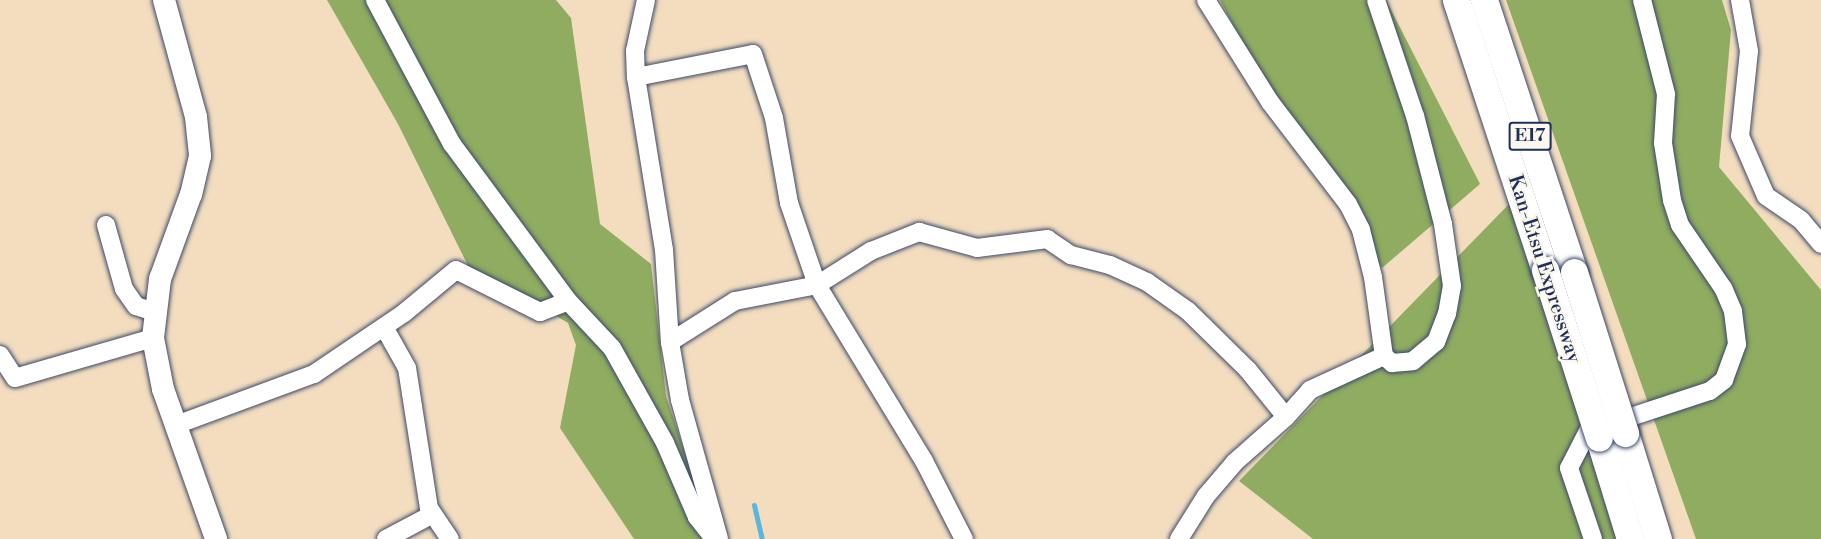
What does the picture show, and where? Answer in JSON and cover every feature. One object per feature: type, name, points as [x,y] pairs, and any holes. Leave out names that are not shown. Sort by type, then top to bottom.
[{"type":"highway","name":"Kan-Etsu Expressway","points":[[1456,0],[1630,539]]},
{"type":"highway","name":"Kan-Etsu Expressway","points":[[1484,0],[1575,272],[1658,539]]},
{"type":"main road","points":[[165,0],[196,117],[200,156],[191,194],[160,279],[154,312],[153,338],[164,389],[216,539]]},
{"type":"street","points":[[375,0],[452,144],[568,301],[612,348],[665,443],[697,517],[714,539]]},
{"type":"street","points":[[646,0],[635,51],[636,77],[664,250],[670,342],[680,400],[719,539]]},
{"type":"street","points":[[1206,0],[1270,102],[1353,213],[1373,277],[1384,356],[1392,363],[1413,361],[1436,342],[1447,314],[1452,286],[1443,224],[1415,116],[1376,0]]},
{"type":"street","points":[[1593,539],[1569,468],[1588,431],[1710,391],[1724,380],[1737,344],[1733,311],[1723,288],[1680,225],[1672,200],[1663,143],[1666,94],[1642,0]]},
{"type":"street","points":[[1740,0],[1749,51],[1740,136],[1766,196],[1801,220],[1821,244]]},
{"type":"street","points":[[636,77],[753,54],[774,118],[789,203],[817,285],[924,461],[964,539]]},
{"type":"street","points":[[106,225],[132,303],[154,312]]},
{"type":"street","points":[[670,342],[735,301],[817,285],[871,251],[919,232],[976,248],[1047,239],[1071,255],[1110,265],[1147,282],[1188,311],[1248,370],[1287,417]]},
{"type":"street","points":[[177,425],[314,374],[384,327],[456,270],[540,312],[568,301]]},
{"type":"street","points":[[384,327],[408,368],[433,514],[450,539]]},
{"type":"street","points":[[0,355],[15,378],[153,338]]},
{"type":"street","points":[[1179,539],[1206,496],[1235,462],[1287,417],[1310,390],[1384,356]]},
{"type":"street","points":[[386,539],[433,514]]},
{"type":"green space","points":[[327,0],[556,0],[571,18],[600,224],[651,264],[666,396],[711,532],[721,539],[634,539],[560,428],[576,345],[568,323],[523,296],[476,282],[398,124]]},
{"type":"green space","points":[[1220,0],[1386,0],[1480,184],[1382,268],[1272,100]]},
{"type":"green space","points":[[1506,0],[1722,0],[1731,30],[1719,167],[1821,290],[1821,539],[1696,539]]},
{"type":"green space","points":[[1511,202],[1617,539],[1313,539],[1239,481]]},
{"type":"waterway","points":[[754,505],[762,539]]}]
